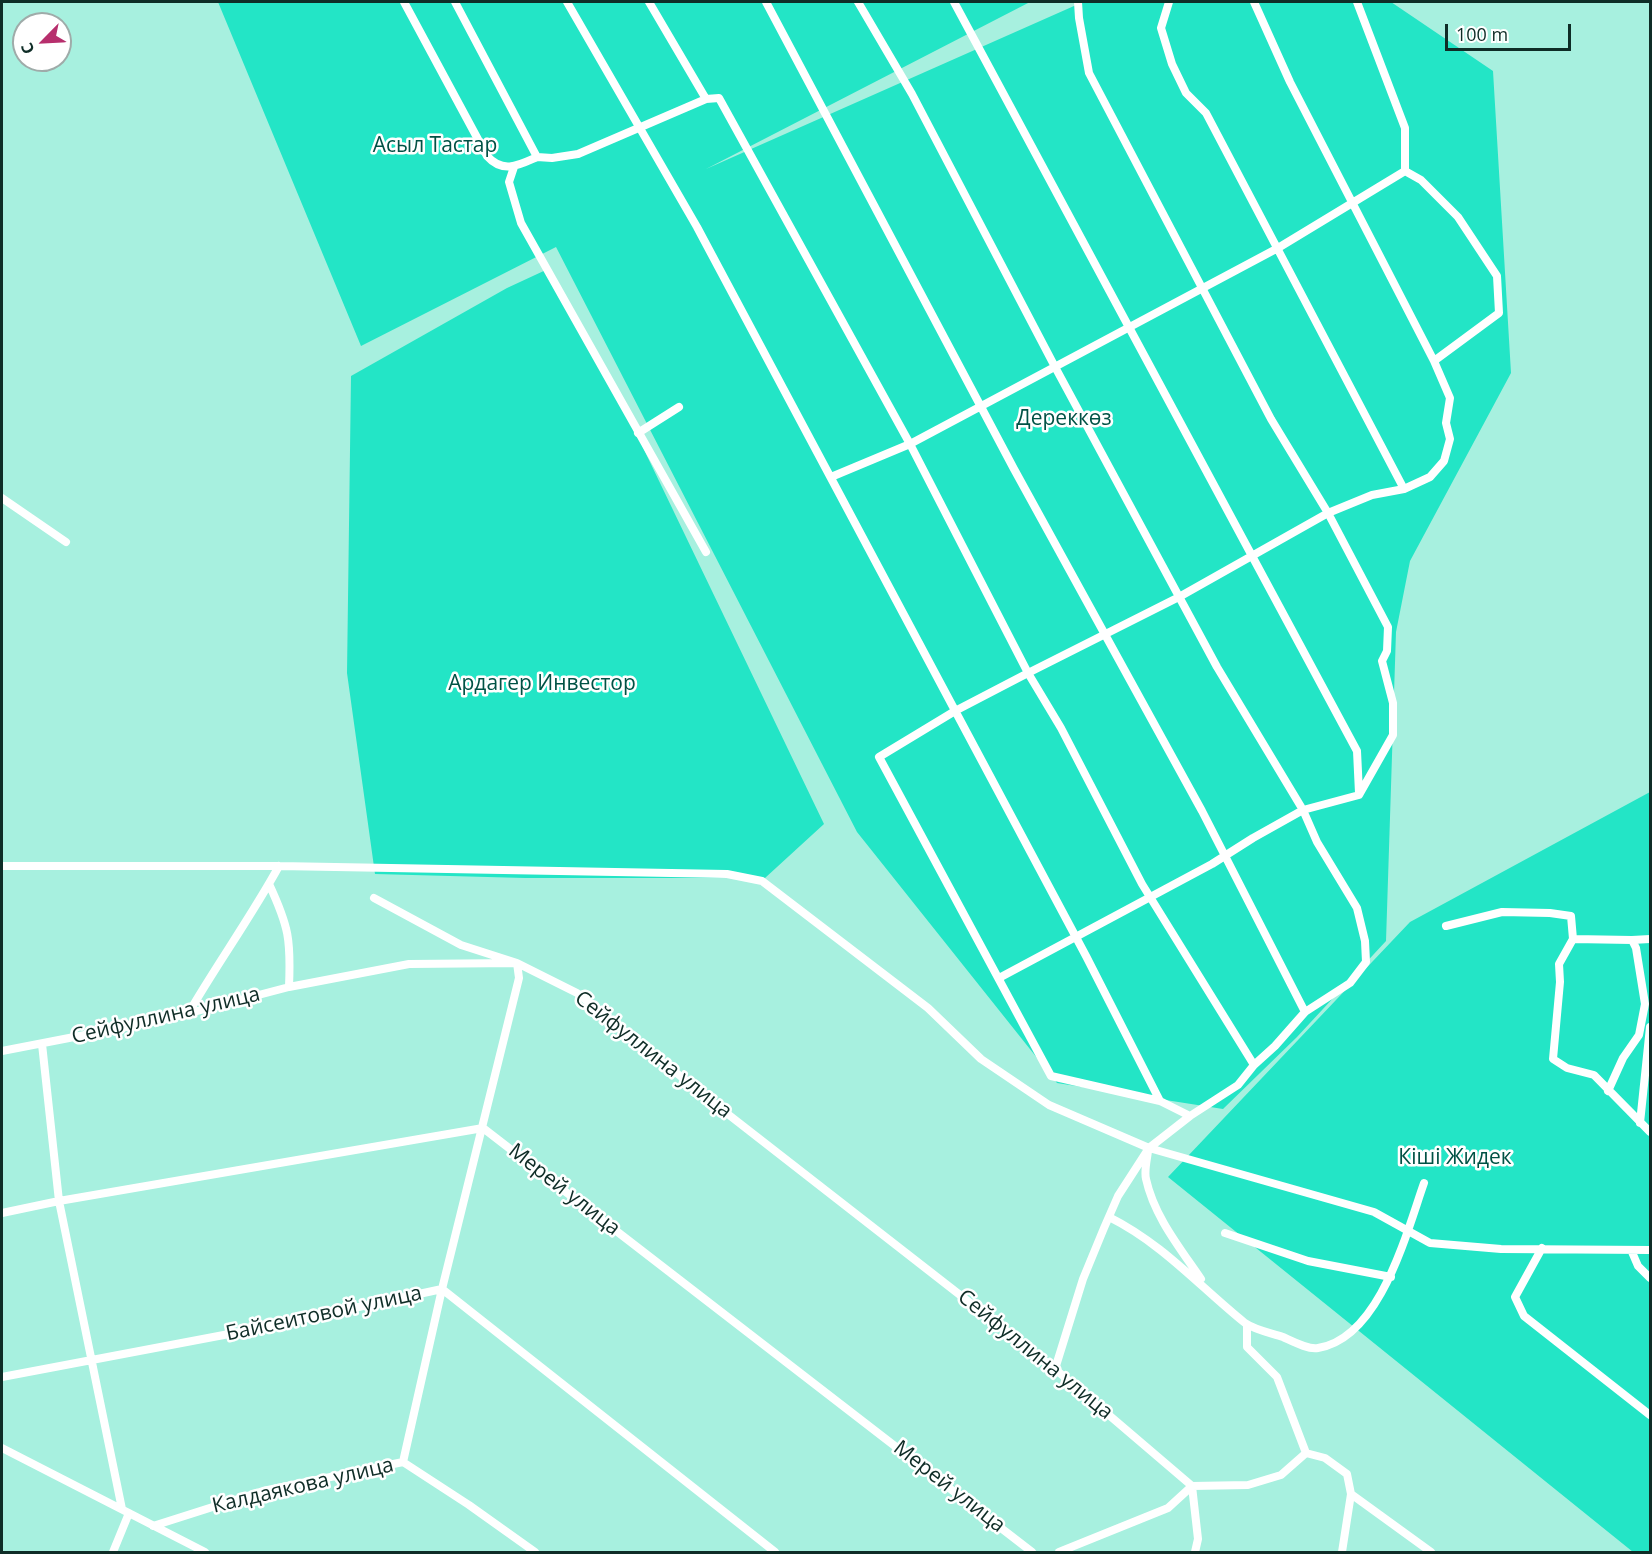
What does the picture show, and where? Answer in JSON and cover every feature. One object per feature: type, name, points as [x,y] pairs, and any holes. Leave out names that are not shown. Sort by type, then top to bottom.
[{"type":"street","points":[[404,2],[487,156],[500,167],[514,167],[537,158],[578,154],[706,99],[719,98],[739,130],[910,444],[1028,673],[1061,728],[1150,897],[1254,1065]]},
{"type":"street","points":[[455,2],[537,158]]},
{"type":"street","points":[[567,2],[697,227],[1076,937],[1160,1101]]},
{"type":"street","points":[[649,2],[706,99]]},
{"type":"street","points":[[766,2],[1224,855],[1305,1012]]},
{"type":"street","points":[[858,2],[912,94],[1054,366],[1217,667],[1303,810],[1317,842],[1357,908],[1365,941],[1366,962],[1350,982],[1305,1012],[1275,1046],[1254,1065],[1238,1086],[1190,1116],[1149,1148],[1118,1196],[1109,1217],[1083,1279],[1055,1369]]},
{"type":"street","points":[[954,2],[1250,555],[1358,751],[1359,795]]},
{"type":"street","points":[[999,978],[1150,897],[1303,810],[1359,795],[1393,735],[1393,703],[1382,661],[1387,651],[1388,627],[1328,513],[1271,419],[1089,73],[1078,2]]},
{"type":"street","points":[[1169,2],[1161,28],[1172,64],[1186,93],[1206,113],[1404,489]]},
{"type":"street","points":[[1190,1116],[1160,1101],[1051,1076],[879,757],[955,711],[1179,597],[1328,513],[1372,495],[1404,489],[1430,477],[1444,461],[1450,439],[1446,423],[1450,398],[1434,361],[1286,72],[1254,2]]},
{"type":"street","points":[[1357,2],[1405,128],[1405,171]]},
{"type":"street","points":[[514,167],[509,182],[521,223],[706,552]]},
{"type":"street","points":[[831,477],[910,444],[1202,289],[1278,248],[1405,171]]},
{"type":"street","points":[[1405,171],[1421,180],[1458,217],[1497,276],[1499,313],[1434,361]]},
{"type":"street","points":[[638,433],[679,407]]},
{"type":"street","points":[[2,498],[66,542]]},
{"type":"street","points":[[2,866],[279,867],[727,874],[762,881],[928,1008],[981,1059],[1049,1105],[1149,1148],[1322,1195],[1374,1212],[1430,1243],[1481,1245],[1501,1249],[1542,1248],[1632,1252],[1650,1250]]},
{"type":"street","points":[[188,1014],[221,956],[256,908],[279,867]]},
{"type":"street","points":[[269,884],[288,928],[291,948],[289,987]]},
{"type":"street","points":[[374,898],[461,945],[517,963],[519,978],[508,1013],[483,1128],[442,1289],[403,1462]]},
{"type":"street","points":[[1446,926],[1502,912],[1550,912],[1571,916],[1573,939],[1559,964],[1560,982],[1553,1059],[1567,1068],[1594,1074],[1650,1132]]},
{"type":"street","points":[[1573,939],[1650,939]]},
{"type":"street","points":[[1632,940],[1636,948],[1645,1004],[1650,1020]]},
{"type":"street","name":"Сейфуллина улица","points":[[2,1052],[188,1014],[289,987],[409,964],[517,963],[577,993],[729,1116],[1055,1369],[1192,1486]]},
{"type":"street","points":[[1608,1091],[1623,1058],[1639,1035],[1645,1004]]},
{"type":"street","points":[[1640,1123],[1650,1027]]},
{"type":"street","points":[[42,1044],[59,1201],[90,1360],[125,1511],[113,1552]]},
{"type":"street","points":[[2,1213],[59,1201],[483,1128]]},
{"type":"street","name":"Мерей улица","points":[[483,1128],[1032,1552]]},
{"type":"street","points":[[1149,1148],[1145,1177],[1152,1197],[1164,1224],[1206,1286]]},
{"type":"street","points":[[1109,1217],[1135,1230],[1206,1286],[1247,1325],[1315,1349],[1344,1339],[1376,1301],[1391,1278],[1424,1183]]},
{"type":"street","points":[[1225,1233],[1308,1261],[1391,1278]]},
{"type":"street","points":[[1542,1248],[1515,1297],[1524,1316],[1650,1415]]},
{"type":"street","points":[[1632,1252],[1638,1266],[1650,1278]]},
{"type":"street","name":"Байсеитовой улица","points":[[2,1377],[266,1327],[442,1289],[775,1552]]},
{"type":"street","points":[[1247,1325],[1247,1347],[1277,1377],[1305,1453]]},
{"type":"street","points":[[2,1448],[205,1552]]},
{"type":"street","points":[[1059,1552],[1168,1508],[1192,1486],[1248,1485],[1281,1475],[1305,1453]]},
{"type":"street","points":[[1305,1453],[1324,1458],[1347,1474],[1351,1494],[1342,1552]]},
{"type":"street","name":"Калдаякова улица","points":[[153,1526],[263,1491],[403,1462],[535,1552]]},
{"type":"street","points":[[1192,1486],[1198,1539],[1195,1552]]},
{"type":"street","points":[[1351,1494],[1431,1552]]},
{"type":"green space","name":"Дереккөз","points":[[218,2],[1030,2],[706,169],[1083,2],[1391,2],[1493,71],[1511,373],[1410,561],[1396,632],[1386,941],[1297,1037],[1223,1109],[1057,1083],[857,832],[556,247],[361,346]]},
{"type":"green space","name":"Ардагер Инвестор","points":[[548,269],[623,406],[824,824],[765,878],[525,878],[375,874],[347,673],[351,376],[507,288]]},
{"type":"green space","name":"Кіші Жидек","points":[[1650,792],[1650,1552],[1633,1552],[1168,1177],[1410,922]]},
{"type":"park label","name":"Асыл Тастар","points":[[435,146]]}]
